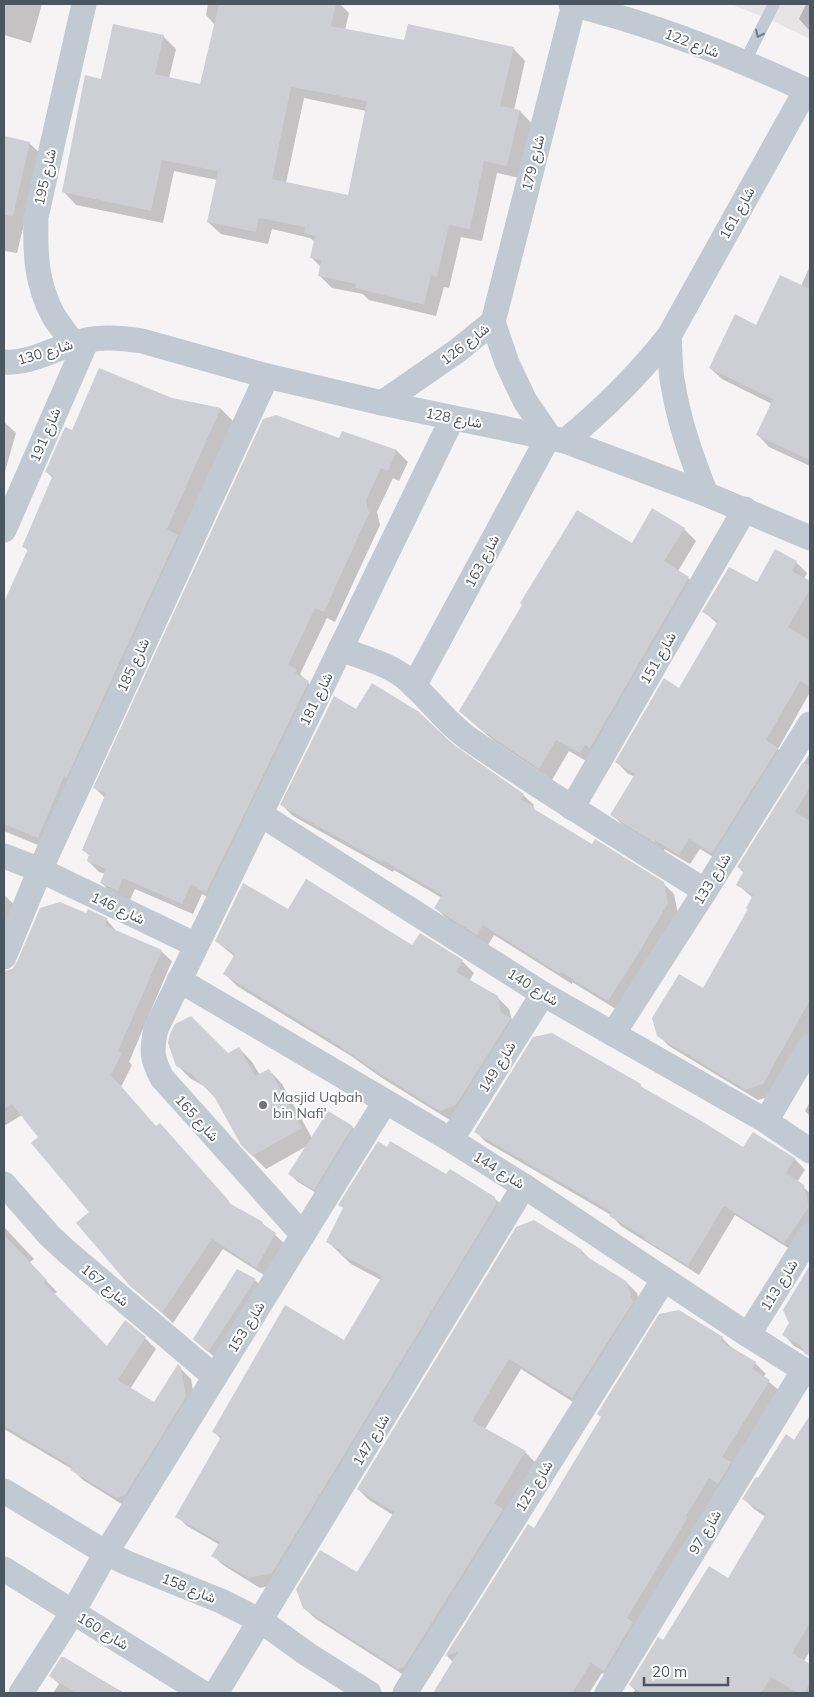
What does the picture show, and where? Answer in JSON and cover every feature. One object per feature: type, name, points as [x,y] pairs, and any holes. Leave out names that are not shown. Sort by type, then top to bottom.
[{"type":"street","name":"شارع 195","points":[[80,342],[53,315],[40,284],[35,243],[36,217],[84,4]]},
{"type":"street","name":"شارع 122","points":[[572,4],[650,15],[744,63],[808,91]]},
{"type":"street","name":"شارع 179","points":[[493,322],[572,4]]},
{"type":"street","name":"شارع 161","points":[[557,438],[594,417],[646,365],[669,336],[808,91]]},
{"type":"street","name":"شارع 126","points":[[382,403],[457,351],[493,322],[507,363],[525,401],[557,438]]},
{"type":"street","points":[[669,336],[671,377],[679,417],[691,456],[706,494]]},
{"type":"street","name":"شارع 128","points":[[80,342],[126,338],[142,341],[267,376],[382,403],[452,419],[557,438],[745,509],[810,538]]},
{"type":"street","name":"شارع 130","points":[[4,362],[30,359],[80,342]]},
{"type":"street","name":"شارع 191","points":[[4,530],[80,342]]},
{"type":"street","name":"شارع 185","points":[[4,957],[40,870],[267,376]]},
{"type":"street","name":"شارع 181","points":[[179,980],[452,419]]},
{"type":"street","name":"شارع 163","points":[[414,686],[557,438]]},
{"type":"street","name":"شارع 151","points":[[572,808],[745,509]]},
{"type":"street","points":[[340,649],[401,675],[458,731],[572,808],[705,891]]},
{"type":"street","name":"شارع 133","points":[[613,1034],[810,724]]},
{"type":"street","name":"شارع 140","points":[[260,814],[543,994],[766,1122],[810,1150]]},
{"type":"street","name":"شارع 146","points":[[4,856],[40,870],[196,945]]},
{"type":"street","name":"شارع 144","points":[[179,980],[451,1140],[807,1372]]},
{"type":"street","name":"شارع 165","points":[[179,980],[156,1029],[152,1048],[155,1064],[162,1078],[172,1091],[303,1236]]},
{"type":"street","name":"شارع 149","points":[[451,1140],[543,994]]},
{"type":"street","points":[[766,1122],[810,1046]]},
{"type":"street","name":"شارع 153","points":[[106,1553],[385,1102]]},
{"type":"street","name":"شارع 167","points":[[4,1184],[49,1235],[66,1251],[215,1377]]},
{"type":"street","name":"شارع 147","points":[[216,1693],[524,1186]]},
{"type":"street","name":"شارع 113","points":[[748,1335],[810,1236]]},
{"type":"street","name":"شارع 125","points":[[405,1693],[664,1279]]},
{"type":"street","name":"شارع 97","points":[[606,1693],[807,1372]]},
{"type":"street","name":"شارع 158","points":[[4,1491],[106,1553],[221,1601],[261,1621],[307,1654],[369,1693]]},
{"type":"street","points":[[21,1693],[73,1612],[106,1553]]},
{"type":"street","name":"شارع 160","points":[[4,1569],[203,1693]]},
{"type":"lane","points":[[744,63],[774,4]]},
{"type":"shaded area","points":[[731,4],[810,4],[810,39],[766,18]]},
{"type":"building","points":[[219,4],[336,4],[331,26],[404,40],[408,24],[514,47],[500,106],[520,110],[507,166],[484,161],[470,229],[449,225],[437,277],[431,275],[424,305],[355,288],[356,284],[318,276],[321,260],[310,258],[315,236],[304,233],[305,227],[259,218],[256,232],[207,222],[218,171],[162,160],[151,211],[62,192],[85,75],[101,79],[113,24],[164,35],[155,74],[200,84]],"holes":[[[291,87],[367,101],[348,195],[272,179]]]},
{"type":"building","points":[[4,136],[30,142],[13,216],[4,215]]},
{"type":"building","points":[[780,275],[810,289],[810,460],[756,435],[773,399],[709,368],[735,314],[756,325]]},
{"type":"building","points":[[99,368],[172,398],[221,408],[167,529],[178,535],[67,777],[64,776],[38,838],[4,824],[4,602],[28,549],[22,547],[53,475],[45,472],[65,427],[72,430]]},
{"type":"building","points":[[276,415],[339,438],[342,431],[397,450],[388,471],[381,468],[366,500],[369,513],[324,612],[315,608],[288,665],[297,669],[295,673],[309,681],[206,893],[191,884],[182,904],[123,878],[118,891],[100,883],[106,869],[87,861],[89,854],[82,850],[106,793],[93,788],[263,419]]},
{"type":"building","points":[[652,508],[685,528],[664,561],[689,577],[590,748],[585,745],[580,753],[556,740],[539,769],[480,729],[459,711],[522,605],[520,603],[577,510],[632,543]]},
{"type":"building","points":[[775,549],[797,561],[792,571],[810,581],[810,589],[788,627],[810,640],[810,687],[800,681],[766,740],[778,748],[712,853],[689,839],[679,855],[655,840],[655,843],[610,815],[635,774],[615,762],[664,678],[679,688],[718,621],[702,612],[729,567],[757,582]]},
{"type":"building","points":[[372,683],[419,712],[454,745],[524,794],[521,799],[534,809],[592,844],[595,839],[664,882],[668,903],[608,1001],[561,972],[560,974],[483,925],[477,935],[434,908],[442,895],[383,860],[382,862],[280,805],[334,696],[356,709]]},
{"type":"building","points":[[803,762],[810,766],[810,787],[795,812],[810,821],[810,1000],[763,1084],[746,1090],[657,1036],[652,1018],[679,974],[703,988],[748,909],[746,908],[753,895],[736,885],[744,871],[737,867]]},
{"type":"building","points":[[306,879],[412,945],[420,933],[463,960],[456,972],[498,996],[501,1012],[511,1018],[456,1105],[440,1111],[368,1066],[337,1044],[223,974],[235,954],[215,941],[243,883],[288,909]]},
{"type":"building","points":[[60,902],[86,913],[88,909],[107,918],[106,926],[162,950],[118,1051],[122,1053],[111,1075],[156,1126],[160,1123],[229,1201],[227,1202],[263,1222],[262,1224],[276,1233],[256,1268],[212,1239],[162,1313],[130,1286],[76,1223],[89,1212],[31,1143],[38,1137],[12,1104],[4,1109],[4,971],[12,969],[17,962],[40,908]]},
{"type":"building","points":[[191,1016],[228,1053],[239,1047],[255,1076],[269,1069],[302,1128],[252,1156],[241,1145],[215,1098],[193,1075],[176,1066],[168,1043],[170,1034],[175,1024]]},
{"type":"building","points":[[552,1033],[641,1084],[640,1086],[743,1147],[753,1132],[795,1158],[786,1173],[804,1185],[809,1207],[784,1243],[724,1206],[688,1266],[644,1239],[645,1237],[609,1216],[612,1212],[474,1132],[533,1037]]},
{"type":"building","points":[[328,1111],[353,1126],[314,1190],[288,1174]]},
{"type":"building","points":[[378,1141],[387,1147],[390,1141],[446,1174],[450,1169],[495,1197],[496,1205],[272,1573],[249,1578],[211,1556],[220,1542],[175,1517],[221,1437],[212,1432],[285,1305],[344,1340],[382,1276],[340,1254],[342,1251],[326,1242],[343,1208],[338,1205]]},
{"type":"building","points":[[534,1220],[582,1250],[581,1253],[626,1281],[633,1302],[572,1398],[509,1359],[472,1421],[526,1451],[494,1503],[503,1509],[404,1667],[398,1669],[303,1608],[296,1589],[320,1550],[357,1572],[394,1512],[357,1489],[516,1227]]},
{"type":"building","points":[[4,1235],[47,1280],[44,1283],[107,1346],[125,1320],[146,1337],[118,1380],[154,1402],[178,1364],[181,1367],[186,1397],[125,1495],[117,1498],[70,1470],[72,1466],[4,1426]]},
{"type":"building","points":[[810,1265],[810,1357],[804,1353],[801,1346],[782,1335],[789,1323],[783,1310]]},
{"type":"building","points":[[237,1269],[256,1279],[208,1352],[193,1339]]},
{"type":"building","points":[[679,1310],[723,1337],[721,1341],[756,1362],[752,1369],[770,1380],[722,1457],[731,1462],[718,1484],[709,1478],[686,1516],[688,1517],[627,1618],[633,1622],[604,1671],[591,1663],[572,1693],[433,1693],[458,1652],[445,1656],[528,1524],[534,1528],[601,1417],[597,1414],[659,1314]]},
{"type":"building","points":[[810,1415],[810,1623],[792,1653],[810,1664],[810,1683],[804,1693],[798,1693],[771,1677],[761,1693],[643,1693],[629,1685],[658,1637],[663,1640],[709,1566],[728,1578],[766,1514],[742,1499],[786,1434],[794,1440]]},
{"type":"building","points":[[61,1657],[64,1657],[123,1693],[76,1693],[49,1676]]},
{"type":"place","name":"Masjid Uqbah bin Nafi'","points":[[263,1105]]}]
